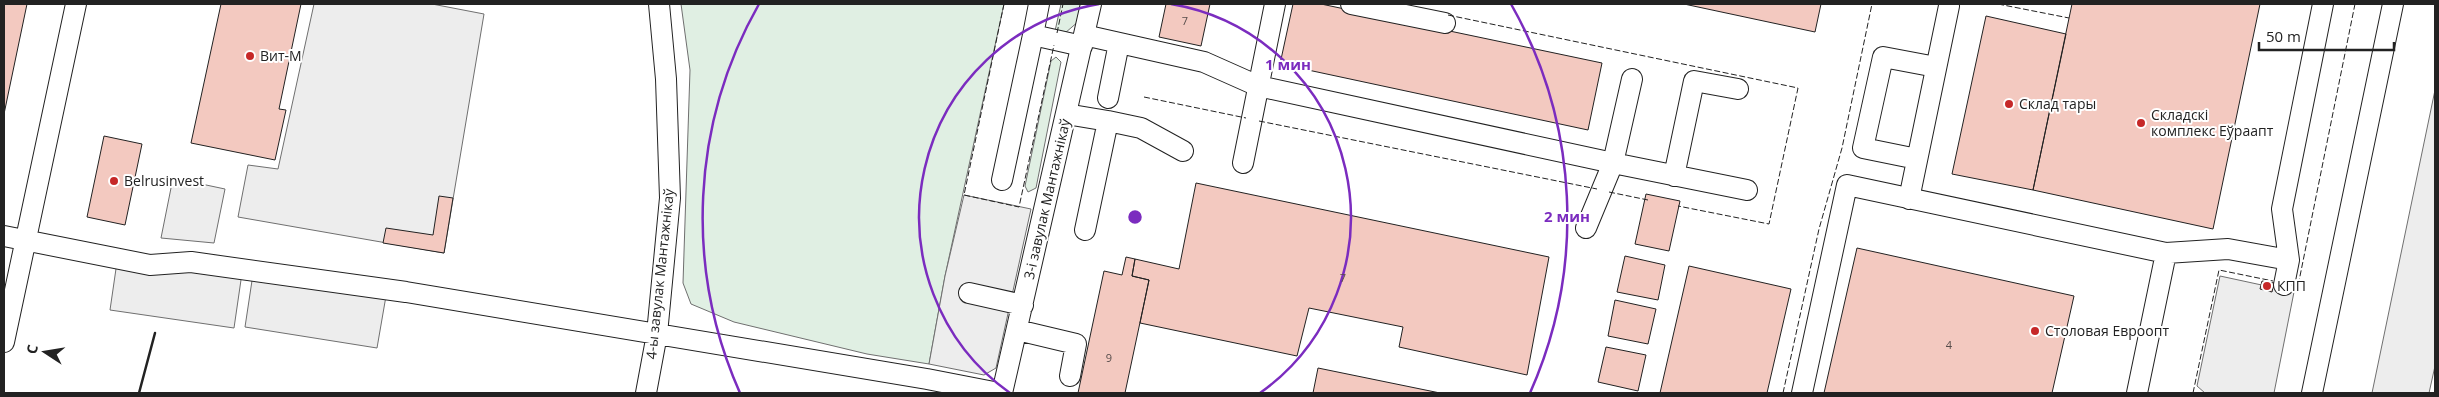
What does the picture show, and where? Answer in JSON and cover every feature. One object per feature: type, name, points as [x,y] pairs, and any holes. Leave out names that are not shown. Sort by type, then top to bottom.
[{"type":"street","points":[[4,342],[76,4]]},
{"type":"street","name":"4-ы завулак Мантажнікаў","points":[[646,393],[657,334],[670,198],[666,79],[659,4]]},
{"type":"street","points":[[1002,180],[1039,4]]},
{"type":"street","name":"3-і завулак Мантажнікаў","points":[[4,236],[150,265],[191,262],[406,292],[657,334],[926,386],[1001,393],[1023,305],[1091,4]]},
{"type":"street","points":[[1243,163],[1275,4]]},
{"type":"street","points":[[1351,4],[1445,23]]},
{"type":"street","points":[[2284,285],[2289,260],[2282,209],[2322,4]]},
{"type":"street","points":[[2312,393],[2393,4]]},
{"type":"street","points":[[1909,199],[1949,6]]},
{"type":"street","points":[[1033,35],[1119,43],[1204,62],[1258,86],[1613,164],[1747,190]]},
{"type":"street","points":[[1108,98],[1119,43]]},
{"type":"street","points":[[1917,159],[1863,148],[1883,56],[1936,67]]},
{"type":"street","points":[[1586,228],[1613,164],[1632,79]]},
{"type":"street","points":[[1674,176],[1694,81],[1738,89]]},
{"type":"street","points":[[1066,114],[1141,128],[1183,151]]},
{"type":"street","points":[[1084,230],[1108,121]]},
{"type":"street","points":[[1802,393],[1847,185],[2166,253],[2228,249],[2289,260]]},
{"type":"street","points":[[2138,393],[2166,253]]},
{"type":"street","points":[[969,293],[1023,305]]},
{"type":"street","points":[[1017,330],[1076,344],[1070,376]]},
{"type":"green space","points":[[681,4],[1004,4],[945,276],[929,364],[867,354],[734,322],[691,304],[683,283],[690,70]]},
{"type":"green space","points":[[1061,4],[1083,4],[1079,21],[1065,33],[1055,31]]},
{"type":"green space","points":[[1056,57],[1061,62],[1036,188],[1028,192],[1025,186],[1051,61]]},
{"type":"shaded area","points":[[314,4],[432,4],[484,14],[444,253],[238,217],[248,165],[278,169]]},
{"type":"shaded area","points":[[2435,90],[2435,366],[2429,393],[2372,393]]},
{"type":"shaded area","points":[[173,178],[225,189],[214,243],[161,238]]},
{"type":"shaded area","points":[[964,195],[1031,209],[996,368],[984,375],[929,364],[945,276]]},
{"type":"shaded area","points":[[118,255],[242,273],[234,328],[110,310]]},
{"type":"shaded area","points":[[253,274],[386,296],[377,348],[245,327]]},
{"type":"shaded area","points":[[2220,276],[2294,292],[2274,393],[2205,393],[2197,386]]},
{"type":"building","points":[[4,4],[27,4],[4,114]]},
{"type":"building","name":"Вит-М","points":[[221,4],[301,4],[279,109],[286,110],[275,160],[191,143]]},
{"type":"building","points":[[1166,4],[1210,4],[1201,46],[1159,37]]},
{"type":"building","points":[[1293,4],[1321,4],[1602,63],[1588,130],[1280,64]]},
{"type":"building","points":[[1684,4],[1821,4],[1815,32]]},
{"type":"building","name":"Складскі комплекс Еўраапт","points":[[2072,4],[2260,4],[2213,229],[2033,190]]},
{"type":"building","name":"Склад тары","points":[[1986,16],[2066,34],[2033,190],[1952,174]]},
{"type":"building","name":"Belrusinvest","points":[[104,136],[142,144],[125,225],[87,217]]},
{"type":"building","points":[[1196,183],[1549,257],[1527,375],[1399,347],[1403,327],[1309,308],[1297,356],[1140,323],[1149,280],[1132,276],[1135,259],[1179,269]]},
{"type":"building","points":[[1646,194],[1680,201],[1669,251],[1635,244]]},
{"type":"building","points":[[439,196],[453,198],[444,253],[383,243],[386,228],[433,235]]},
{"type":"building","points":[[1857,248],[2074,296],[2052,393],[1824,393]]},
{"type":"building","points":[[1625,256],[1665,265],[1658,300],[1617,292]]},
{"type":"building","points":[[1126,257],[1135,259],[1132,276],[1149,280],[1125,393],[1078,393],[1104,271],[1122,275]]},
{"type":"building","points":[[1689,266],[1791,289],[1767,393],[1660,393]]},
{"type":"building","name":"КПП","points":[[2262,281],[2274,283],[2272,292],[2260,289]]},
{"type":"building","points":[[1615,300],[1656,309],[1648,344],[1608,336]]},
{"type":"building","points":[[1606,347],[1646,355],[1638,391],[1598,382]]},
{"type":"building","points":[[1318,368],[1440,393],[1313,393]]},
{"type":"fence","points":[[1004,4],[964,195],[1019,207],[1054,45]]},
{"type":"fence","points":[[1057,33],[1063,4]]},
{"type":"fence","points":[[1783,393],[1819,229],[1842,148],[1872,4]]},
{"type":"fence","points":[[1998,4],[2069,18]]},
{"type":"fence","points":[[2291,285],[2298,286],[2355,4]]},
{"type":"fence","points":[[1448,15],[1798,88],[1769,224],[1678,206]]},
{"type":"fence","points":[[1144,97],[1246,118]]},
{"type":"fence","points":[[1259,121],[1597,189]]},
{"type":"fence","points":[[1609,192],[1648,200]]},
{"type":"fence","points":[[2193,393],[2219,270],[2273,281]]},
{"type":"wall","points":[[139,393],[155,333]]},
{"type":"place","name":"Вит-М","points":[[250,56]]},
{"type":"place","name":"Склад тары","points":[[2009,104]]},
{"type":"place","name":"Складскі комплекс Еўраапт","points":[[2141,123]]},
{"type":"place","name":"Belrusinvest","points":[[114,181]]},
{"type":"place","name":"КПП","points":[[2267,286]]},
{"type":"place","name":"Столовая Евроопт","points":[[2035,331]]}]
